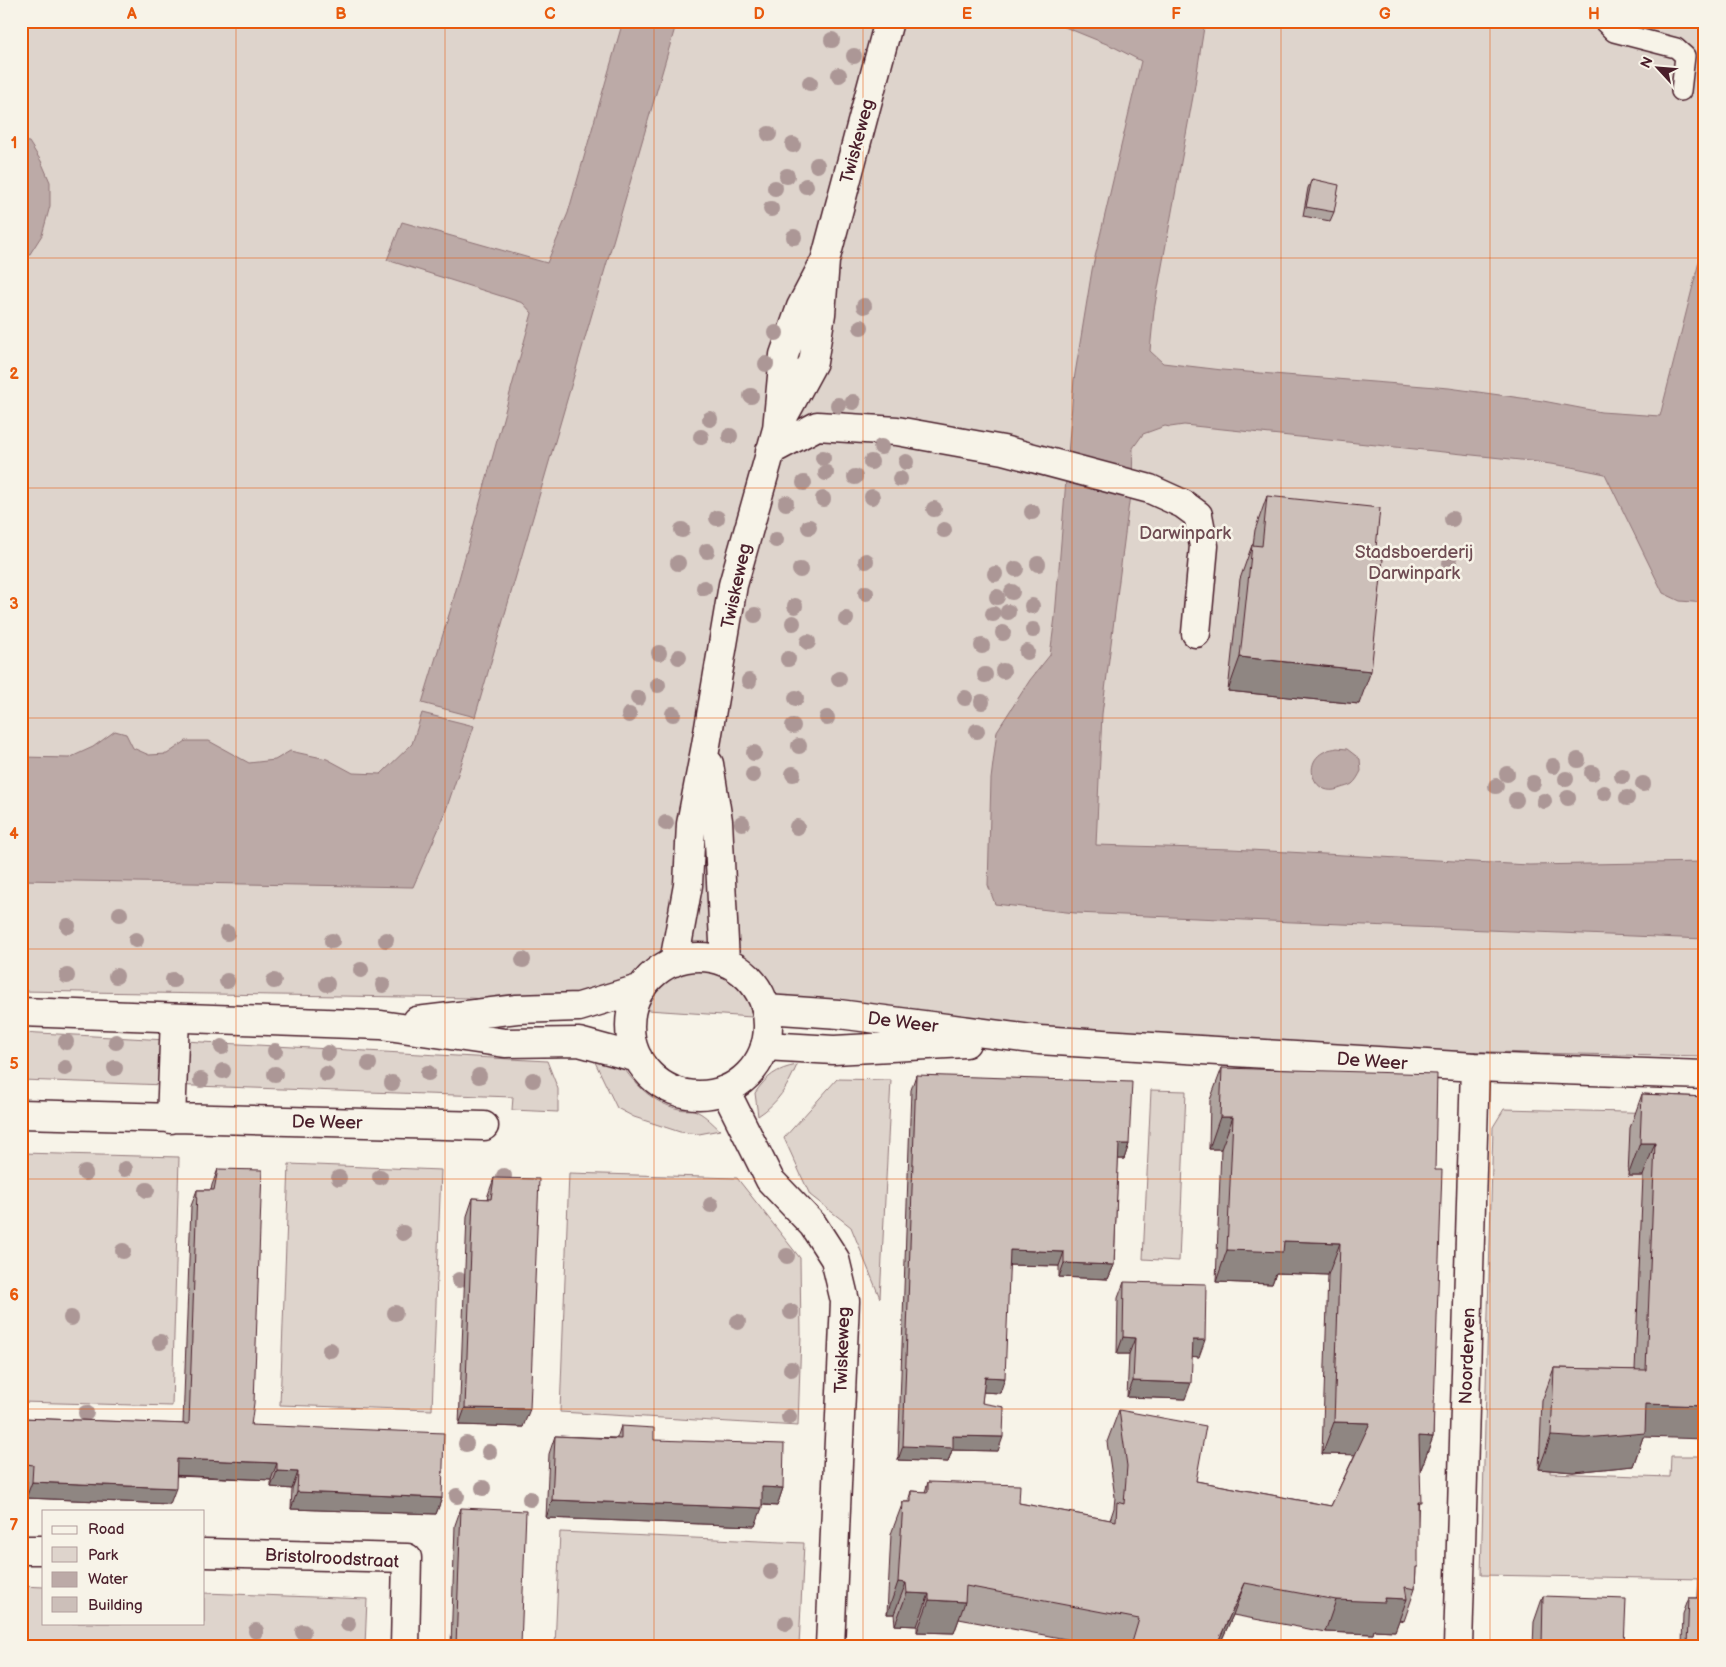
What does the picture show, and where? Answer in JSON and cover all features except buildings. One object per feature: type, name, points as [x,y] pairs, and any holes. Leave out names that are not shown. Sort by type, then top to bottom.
[{"type":"street","name":"Twiskeweg","points":[[674,962],[688,885],[690,824],[706,745],[733,585],[774,440],[784,354],[801,307],[825,261],[889,21]]},
{"type":"street","points":[[774,440],[817,426],[897,431],[1003,450],[1150,489],[1183,504],[1198,515],[1204,546],[1196,633]]},
{"type":"street","name":"Twiskeweg","points":[[706,745],[718,821],[725,962]]},
{"type":"street","points":[[699,957],[725,962],[737,968],[751,981],[762,997],[768,1022],[765,1046],[754,1068],[746,1076],[725,1090],[700,1095],[675,1091],[653,1078],[638,1058],[632,1040],[630,1022],[636,999],[642,988],[656,973],[674,962],[686,958],[699,957]]},
{"type":"street","points":[[382,1025],[517,1009],[578,1008],[642,988]]},
{"type":"street","name":"De Weer","points":[[766,1009],[839,1014],[1039,1040],[1475,1067],[1705,1076]]},
{"type":"street","points":[[21,1012],[382,1025],[506,1043],[579,1042],[638,1058]]},
{"type":"street","points":[[171,1119],[174,1018]]},
{"type":"street","name":"De Weer","points":[[765,1046],[834,1050],[1039,1040]]},
{"type":"street","name":"Noorderven","points":[[1458,1646],[1475,1067]]},
{"type":"street","name":"Twiskeweg","points":[[725,1090],[770,1180],[813,1225],[835,1259],[844,1301],[830,1646]]},
{"type":"street","name":"De Weer","points":[[21,1114],[484,1126]]},
{"type":"street","points":[[21,1550],[42,1550]]},
{"type":"street","name":"Bristolroodstraat","points":[[205,1553],[407,1558],[405,1646]]},
{"type":"lane","points":[[1603,21],[1614,32],[1676,48],[1685,56],[1681,91]]},
{"type":"green space","name":"Darwinpark","points":[[21,21],[1705,21],[1705,1057],[1154,1044],[469,998],[21,991]]},
{"type":"green space","points":[[21,1032],[547,1061],[558,1089],[558,1112],[512,1110],[513,1097],[21,1080]]},
{"type":"green space","points":[[594,1060],[621,1064],[632,1079],[653,1098],[681,1110],[696,1111],[720,1130],[699,1134],[680,1132],[634,1117],[617,1108]]},
{"type":"green space","points":[[797,1065],[782,1094],[758,1116],[755,1093],[759,1087],[778,1071]]},
{"type":"green space","points":[[837,1079],[891,1080],[880,1298],[851,1227],[810,1195],[784,1138]]},
{"type":"green space","points":[[1151,1090],[1186,1091],[1179,1261],[1143,1259]]},
{"type":"green space","points":[[1504,1109],[1705,1114],[1634,1425],[1552,1422],[1550,1473],[1670,1477],[1671,1456],[1705,1456],[1705,1579],[1481,1575],[1493,1127]]},
{"type":"green space","points":[[21,1153],[179,1157],[172,1406],[21,1402]]},
{"type":"green space","points":[[289,1164],[441,1170],[432,1410],[280,1405]]},
{"type":"green space","points":[[569,1173],[737,1178],[800,1258],[801,1335],[798,1426],[560,1412]]},
{"type":"green space","points":[[560,1532],[804,1543],[799,1646],[555,1646]]},
{"type":"green space","points":[[21,1586],[42,1587],[42,1624],[205,1624],[205,1593],[367,1599],[365,1646],[21,1646]]},
{"type":"water","points":[[623,21],[677,21],[475,717],[422,703],[451,608],[532,313],[523,303],[387,260],[402,222],[547,263],[568,213]]},
{"type":"water","points":[[1050,21],[1205,21],[1154,310],[1150,351],[1163,363],[1222,370],[1449,388],[1543,401],[1601,412],[1660,416],[1705,238],[1705,603],[1680,601],[1663,593],[1605,474],[1530,461],[1184,425],[1165,426],[1143,434],[1133,448],[1132,479],[1102,714],[1096,845],[1231,849],[1529,865],[1705,862],[1705,939],[1075,913],[995,904],[988,885],[991,779],[997,731],[1030,680],[1050,655],[1055,617],[1074,380],[1092,270],[1141,61],[1114,47]]},
{"type":"water","points":[[21,141],[29,142],[41,161],[50,182],[50,206],[42,235],[21,268]]},
{"type":"water","points":[[422,713],[474,726],[443,819],[413,887],[21,880],[21,757],[69,758],[93,747],[115,731],[126,734],[133,748],[149,755],[167,754],[186,741],[209,741],[249,763],[275,760],[290,751],[327,759],[353,773],[381,774],[412,744]]},
{"type":"water","points":[[1347,749],[1360,759],[1361,771],[1351,785],[1332,790],[1324,789],[1314,778],[1312,770],[1314,763],[1318,756],[1327,750]]},
{"type":"park label","name":"Stadsboerderij Darwinpark","points":[[1414,562]]}]
